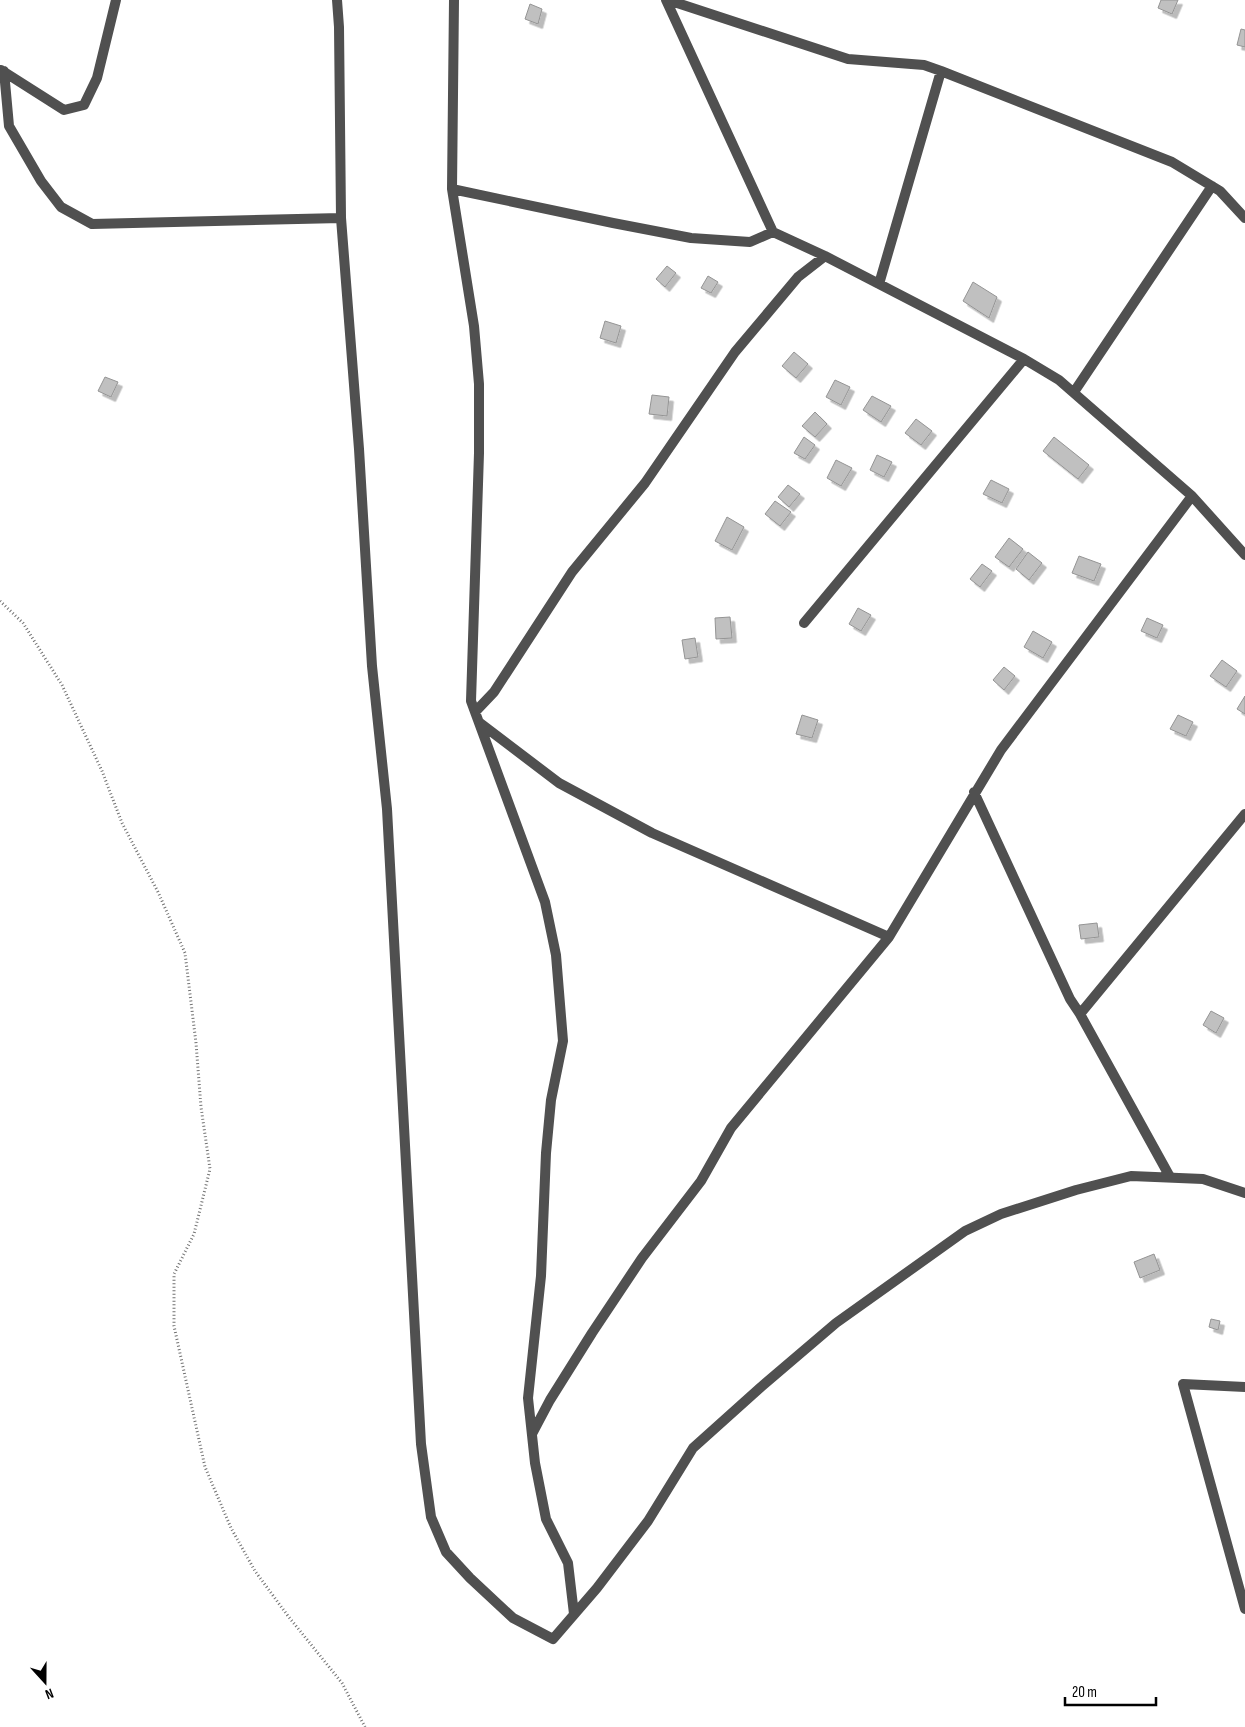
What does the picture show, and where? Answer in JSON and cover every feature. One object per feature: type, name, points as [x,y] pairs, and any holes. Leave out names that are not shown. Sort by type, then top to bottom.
[{"type":"street","points":[[2,70],[64,110],[84,105],[97,78],[116,0]]},
{"type":"street","points":[[336,0],[339,27],[341,218],[359,449],[372,666],[387,809],[421,1444],[431,1518],[446,1552],[470,1578],[513,1618],[554,1639],[608,1574],[648,1521],[693,1448],[836,1323],[965,1231],[1001,1214],[1076,1190],[1131,1176],[1203,1179],[1245,1193]]},
{"type":"street","points":[[454,0],[452,189],[474,326],[479,384],[471,701],[545,902],[556,955],[563,1041],[551,1100],[546,1153],[541,1276],[528,1398],[535,1463],[546,1519],[568,1563],[574,1614]]},
{"type":"street","points":[[667,0],[848,58],[924,65],[941,71],[1172,162],[1220,191],[1245,218]]},
{"type":"street","points":[[667,0],[773,232],[825,256],[1024,359],[1059,380],[1192,496],[1245,555]]},
{"type":"street","points":[[2,70],[9,126],[41,181],[61,206],[92,224],[341,218]]},
{"type":"street","points":[[879,284],[941,71]]},
{"type":"street","points":[[1074,392],[1212,186]]},
{"type":"street","points":[[452,189],[691,238],[750,242],[773,232]]},
{"type":"street","points":[[476,712],[494,692],[572,572],[645,483],[735,352],[798,277],[825,256]]},
{"type":"street","points":[[804,623],[1024,359]]},
{"type":"street","points":[[532,1434],[550,1400],[592,1333],[642,1258],[701,1181],[732,1128],[889,937],[974,792],[1001,750],[1192,496]]},
{"type":"street","points":[[480,723],[559,783],[652,833],[889,937]]},
{"type":"street","points":[[974,792],[1070,999],[1170,1177]]},
{"type":"street","points":[[1080,1014],[1245,814]]},
{"type":"street","points":[[1245,1387],[1183,1384],[1240,1576],[1245,1610]]},
{"type":"path","points":[[0,601],[22,622],[62,686],[102,771],[122,823],[158,892],[185,952],[196,1043],[201,1107],[210,1170],[194,1234],[174,1274],[174,1326],[205,1467],[231,1528],[255,1571],[288,1616],[342,1683],[366,1727]]},
{"type":"building","points":[[1161,0],[1178,0],[1172,14],[1158,8]]},
{"type":"building","points":[[530,4],[542,9],[538,24],[525,19]]},
{"type":"building","points":[[1241,29],[1245,30],[1245,47],[1237,45]]},
{"type":"building","points":[[667,266],[676,273],[665,287],[656,279]]},
{"type":"building","points":[[708,276],[718,282],[711,293],[701,288]]},
{"type":"building","points":[[973,282],[997,297],[989,318],[963,301]]},
{"type":"building","points":[[605,321],[621,326],[616,343],[600,338]]},
{"type":"building","points":[[794,352],[808,364],[796,378],[782,366]]},
{"type":"building","points":[[105,377],[118,382],[111,397],[98,391]]},
{"type":"building","points":[[835,380],[850,387],[841,405],[826,397]]},
{"type":"building","points":[[652,395],[669,397],[667,416],[649,414]]},
{"type":"building","points":[[872,396],[891,406],[881,422],[863,410]]},
{"type":"building","points":[[815,412],[827,424],[815,437],[802,426]]},
{"type":"building","points":[[916,419],[932,431],[921,445],[905,433]]},
{"type":"building","points":[[804,437],[815,445],[805,459],[794,453]]},
{"type":"building","points":[[1054,437],[1089,465],[1078,479],[1043,451]]},
{"type":"building","points":[[877,455],[892,462],[884,477],[870,470]]},
{"type":"building","points":[[836,460],[852,468],[841,486],[827,478]]},
{"type":"building","points":[[991,480],[1009,489],[1002,503],[983,494]]},
{"type":"building","points":[[788,485],[800,494],[789,507],[778,497]]},
{"type":"building","points":[[775,501],[791,512],[780,526],[765,514]]},
{"type":"building","points":[[727,517],[744,527],[732,550],[715,541]]},
{"type":"building","points":[[1009,538],[1023,549],[1009,567],[995,557]]},
{"type":"building","points":[[1028,552],[1042,563],[1029,580],[1016,569]]},
{"type":"building","points":[[1079,556],[1101,564],[1094,581],[1072,573]]},
{"type":"building","points":[[982,564],[992,571],[980,587],[970,579]]},
{"type":"building","points":[[858,608],[871,615],[861,631],[849,624]]},
{"type":"building","points":[[730,617],[732,638],[716,639],[715,618]]},
{"type":"building","points":[[1147,618],[1163,625],[1157,638],[1141,631]]},
{"type":"building","points":[[1033,631],[1052,642],[1043,658],[1024,647]]},
{"type":"building","points":[[695,638],[698,657],[685,659],[682,640]]},
{"type":"building","points":[[1222,660],[1237,671],[1226,687],[1210,676]]},
{"type":"building","points":[[1004,667],[1015,676],[1004,690],[993,680]]},
{"type":"building","points":[[1245,696],[1245,714],[1237,709]]},
{"type":"building","points":[[802,715],[818,720],[812,738],[796,734]]},
{"type":"building","points":[[1178,715],[1193,722],[1186,736],[1170,729]]},
{"type":"building","points":[[1097,923],[1099,937],[1081,939],[1079,925]]},
{"type":"building","points":[[1211,1011],[1224,1018],[1216,1033],[1203,1025]]},
{"type":"building","points":[[1154,1254],[1160,1270],[1140,1278],[1134,1262]]},
{"type":"building","points":[[1211,1319],[1220,1321],[1218,1330],[1209,1327]]}]
